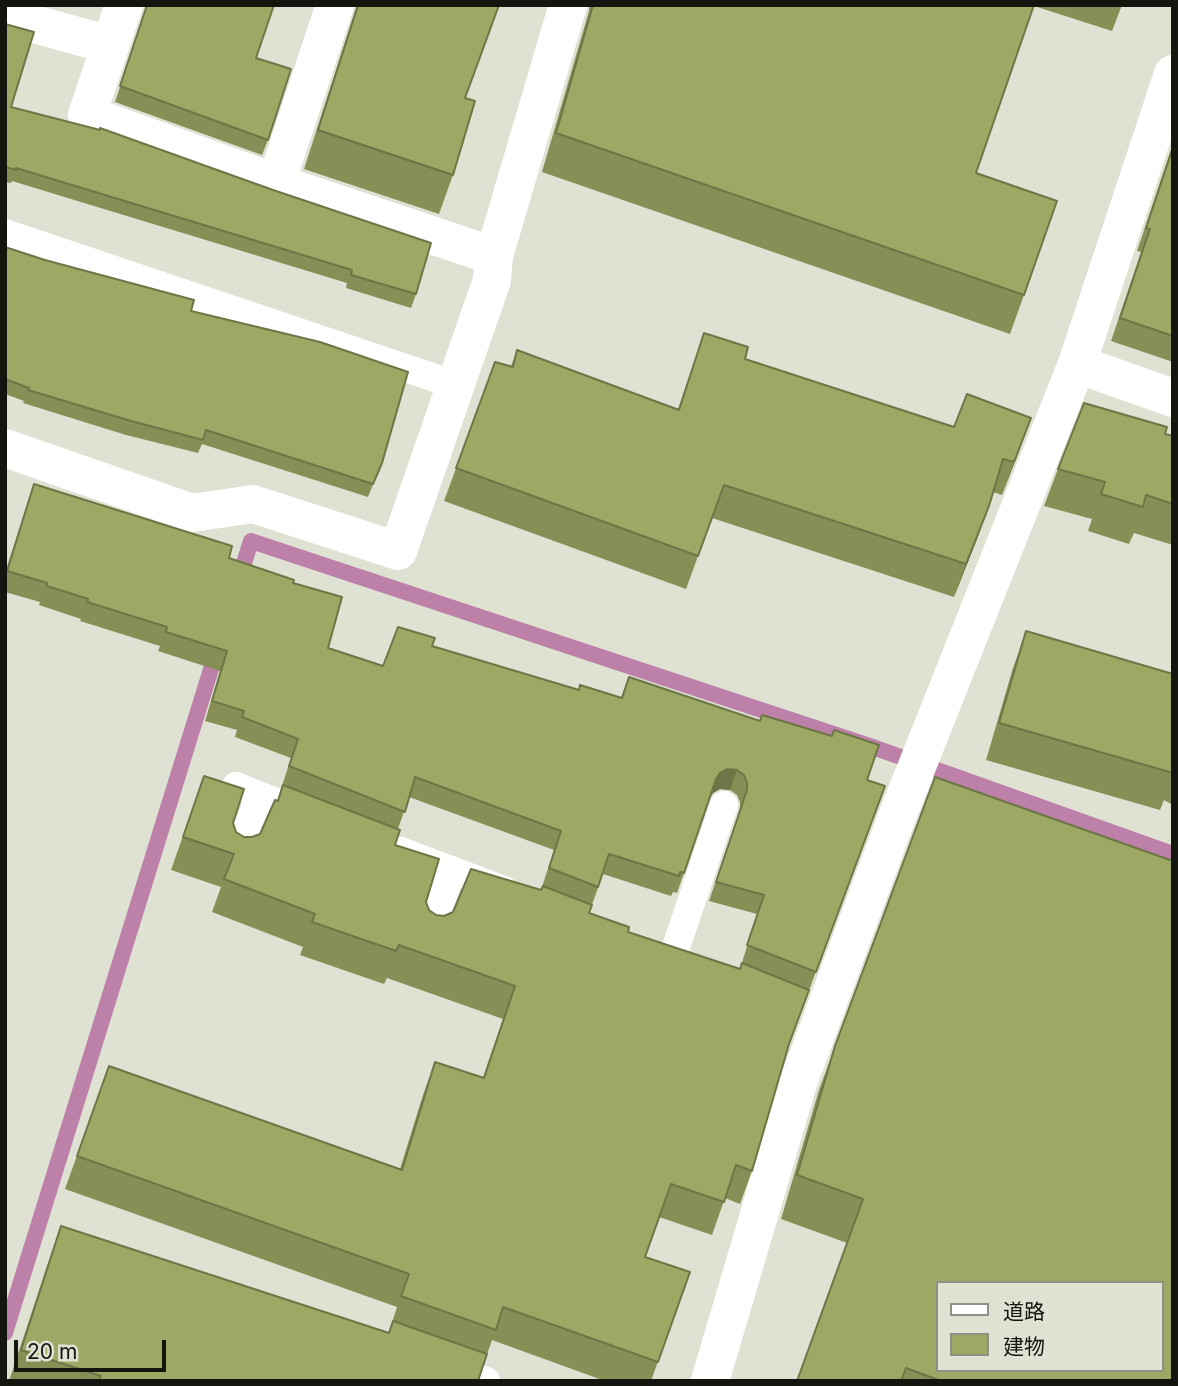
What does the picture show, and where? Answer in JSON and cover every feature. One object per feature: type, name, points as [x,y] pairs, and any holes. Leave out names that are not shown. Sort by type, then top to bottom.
[{"type":"street","points":[[124,5],[87,115],[276,183],[495,256]]},
{"type":"street","points":[[276,183],[335,5]]},
{"type":"street","points":[[5,448],[192,513],[253,504],[398,551],[492,280],[495,256],[568,5]]},
{"type":"street","points":[[5,16],[110,45]]},
{"type":"street","points":[[710,1381],[798,1083],[811,1010],[898,814],[1077,364],[1173,74]]},
{"type":"street","points":[[1077,364],[1173,398]]},
{"type":"lane","points":[[5,233],[456,385]]},
{"type":"lane","points":[[237,854],[248,791],[337,826]]},
{"type":"lane","points":[[672,956],[724,805]]},
{"type":"lane","points":[[375,841],[530,901]]},
{"type":"lane","points":[[430,933],[452,870]]},
{"type":"lane","points":[[421,1357],[486,1381]]},
{"type":"building","points":[[147,5],[274,5],[256,58],[291,69],[268,140],[120,86]]},
{"type":"building","points":[[358,5],[499,5],[465,98],[475,101],[453,175],[318,130]]},
{"type":"building","points":[[593,5],[1034,5],[976,173],[1057,201],[1024,295],[556,133]]},
{"type":"building","points":[[5,24],[34,32],[11,107],[100,128],[431,243],[416,294],[351,275],[352,270],[16,168],[5,167]]},
{"type":"building","points":[[1173,147],[1173,336],[1120,318],[1150,229],[1146,228]]},
{"type":"building","points":[[5,247],[194,300],[191,311],[320,342],[408,372],[382,463],[373,484],[206,430],[203,440],[28,390],[29,388],[5,379]]},
{"type":"building","points":[[704,333],[748,347],[745,359],[954,427],[967,394],[1031,418],[1014,462],[1003,459],[989,506],[966,564],[724,485],[698,556],[456,468],[495,362],[513,367],[517,350],[679,410]]},
{"type":"building","points":[[1084,403],[1167,427],[1165,434],[1173,436],[1173,504],[1146,495],[1143,507],[1101,494],[1105,482],[1058,469]]},
{"type":"building","points":[[34,484],[232,546],[229,558],[294,580],[293,583],[342,597],[328,648],[383,666],[398,627],[435,638],[432,646],[579,690],[580,685],[622,698],[629,677],[760,721],[762,715],[832,736],[834,730],[879,745],[867,780],[885,786],[816,972],[747,945],[764,895],[716,882],[747,790],[744,775],[737,770],[727,769],[716,779],[684,873],[680,872],[679,876],[609,854],[598,887],[549,868],[561,831],[415,777],[405,812],[289,766],[298,739],[242,717],[244,711],[212,701],[227,651],[166,632],[167,627],[87,602],[88,599],[47,586],[47,583],[7,571]]},
{"type":"building","points":[[1026,631],[1173,674],[1173,773],[999,723]]},
{"type":"building","points":[[204,776],[244,789],[233,823],[236,832],[244,837],[260,834],[275,800],[278,801],[283,785],[400,830],[395,845],[439,859],[426,902],[429,910],[436,915],[444,916],[453,912],[471,869],[541,890],[543,886],[592,905],[589,913],[629,927],[628,932],[740,969],[742,963],[809,990],[789,1044],[752,1171],[736,1165],[724,1202],[671,1184],[645,1257],[690,1272],[658,1362],[503,1307],[496,1330],[401,1296],[409,1274],[77,1156],[109,1066],[402,1170],[435,1062],[484,1078],[515,986],[399,945],[396,951],[312,922],[315,914],[224,879],[234,854],[183,837]]},
{"type":"building","points":[[935,777],[1173,861],[1173,1381],[941,1381],[906,1368],[901,1381],[797,1381],[863,1199],[797,1175],[835,1046]]},
{"type":"building","points":[[61,1226],[389,1333],[393,1321],[487,1354],[478,1381],[99,1381],[101,1376],[21,1350]]},
{"type":"waterway","points":[[238,582],[251,541],[867,745],[1173,854]]},
{"type":"waterway","points":[[5,1333],[217,650]]}]
